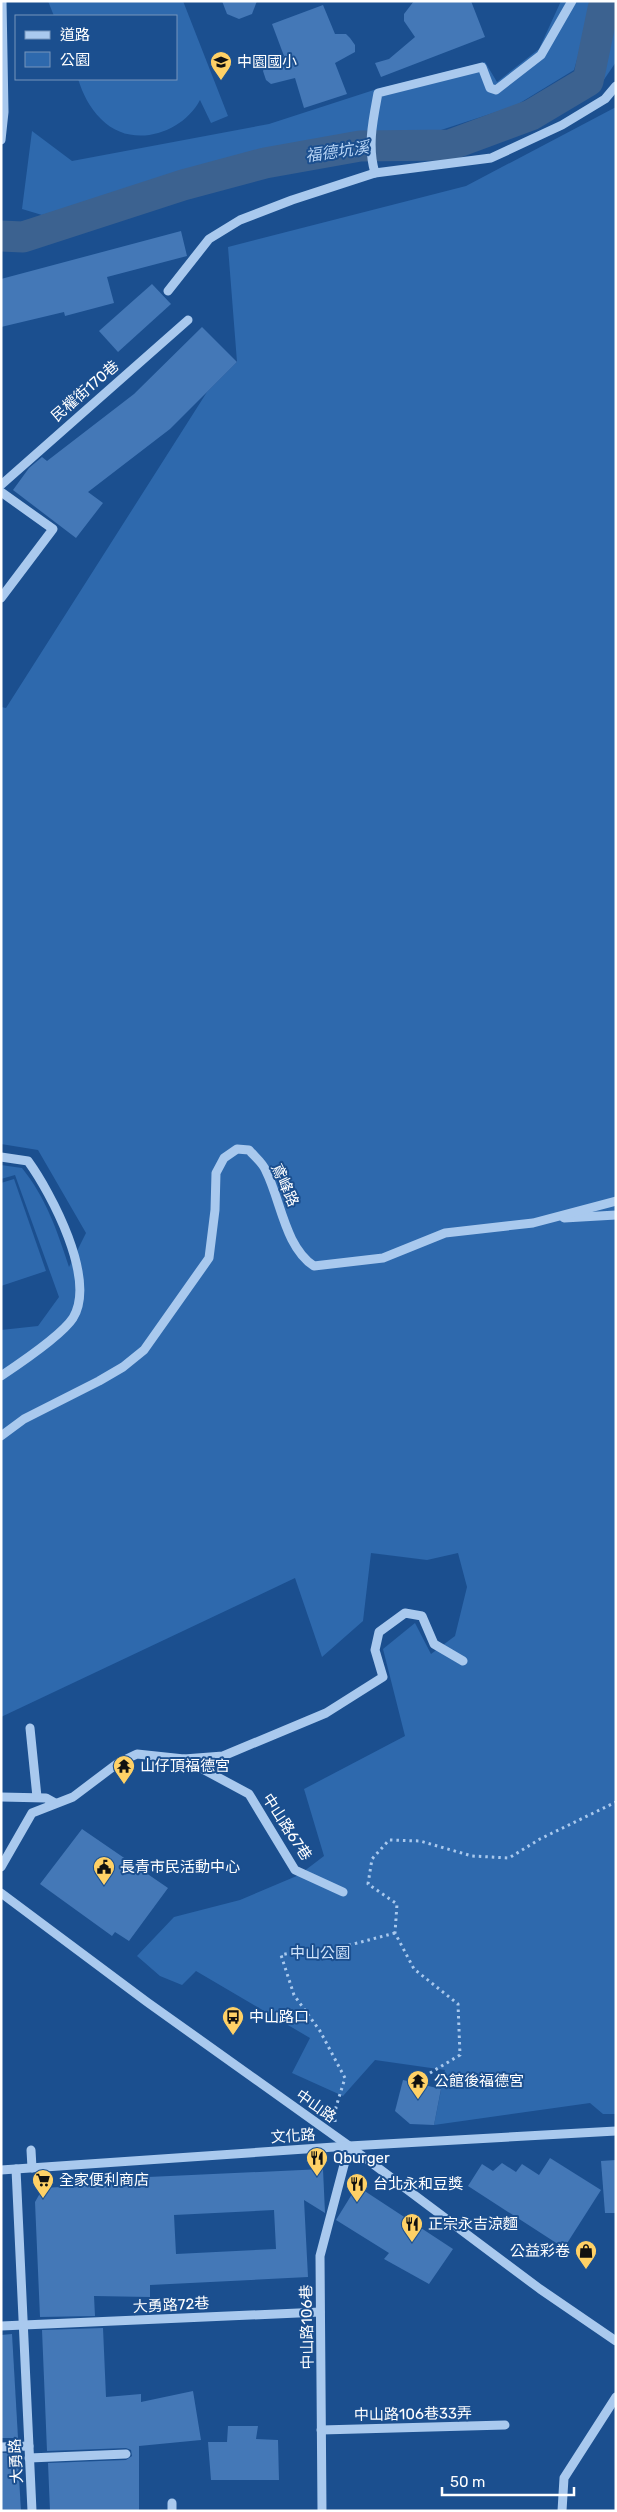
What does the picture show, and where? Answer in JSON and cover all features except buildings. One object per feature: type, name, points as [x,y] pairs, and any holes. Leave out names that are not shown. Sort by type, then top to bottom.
[{"type":"street","points":[[1,140],[4,112],[2,1]]},
{"type":"street","points":[[375,173],[371,161],[371,129],[378,93],[482,67],[490,88],[496,90],[541,55],[572,1]]},
{"type":"street","points":[[168,291],[209,239],[240,220],[292,200],[375,173],[491,158],[562,125],[605,99],[616,86]]},
{"type":"street","name":"民權街170巷","points":[[1,485],[188,320]]},
{"type":"street","points":[[1,492],[53,529],[1,598]]},
{"type":"street","name":"鳶峰路","points":[[1,1436],[24,1419],[123,1367],[144,1350],[209,1258],[215,1210],[216,1173],[224,1158],[237,1149],[250,1150],[266,1170],[294,1242],[303,1259],[314,1266],[383,1258],[445,1233],[533,1223],[616,1200]]},
{"type":"street","points":[[1,1157],[28,1161],[41,1179],[57,1208],[80,1280],[79,1299],[73,1318],[61,1330],[1,1376]]},
{"type":"street","points":[[546,1219],[616,1215]]},
{"type":"street","points":[[1,1867],[32,1813],[73,1796],[118,1762],[137,1754],[184,1759],[223,1756],[326,1714],[383,1677],[375,1650],[379,1632],[405,1613],[422,1616],[434,1644],[463,1661]]},
{"type":"street","points":[[30,1728],[37,1797]]},
{"type":"street","name":"中山路67巷","points":[[184,1759],[249,1794],[295,1870],[343,1892]]},
{"type":"street","points":[[1,1797],[46,1798],[55,1803]]},
{"type":"street","name":"中山路","points":[[1,1893],[147,2002],[349,2146],[464,2233],[616,2341]]},
{"type":"street","name":"文化路","points":[[1,2170],[349,2146],[616,2132]]},
{"type":"street","name":"中山路106巷","points":[[322,2511],[320,2256],[349,2146]]},
{"type":"street","points":[[31,2150],[32,2168]]},
{"type":"street","name":"大勇路","points":[[16,2170],[32,2511]]},
{"type":"street","name":"大勇路72巷","points":[[1,2326],[320,2312]]},
{"type":"street","points":[[562,2511],[564,2478],[616,2397]]},
{"type":"street","name":"中山路106巷33弄","points":[[322,2430],[505,2425]]},
{"type":"street","points":[[1,2447],[29,2446]]},
{"type":"street","points":[[29,2458],[126,2454]]},
{"type":"path","points":[[430,2073],[460,2055],[458,2004],[414,1969],[395,1934],[397,1904],[368,1884],[372,1859],[389,1840],[420,1841],[472,1856],[509,1858],[540,1839],[616,1802]]},
{"type":"path","points":[[335,2136],[336,2108],[345,2078],[320,2031],[294,1995],[281,1955],[303,1950],[346,1946],[395,1934]]},
{"type":"green space","points":[[48,1],[183,1],[228,116],[211,123],[200,100],[192,112],[181,122],[155,134],[141,136],[127,134],[113,128],[93,110],[84,95],[78,80],[178,80],[178,15],[54,15]]},
{"type":"green space","points":[[561,1],[594,1],[574,70],[515,106],[441,130],[271,147],[42,215],[22,209],[32,131],[72,161],[269,124],[377,89],[485,62],[497,82],[539,49]]},
{"type":"green space","points":[[615,16],[616,62],[601,84]]},
{"type":"green space","name":"中山公園","points":[[616,107],[616,2114],[603,2114],[590,2103],[434,2125],[445,2070],[375,2060],[343,2096],[292,2073],[310,2038],[196,1971],[182,1985],[160,1976],[137,1956],[174,1917],[240,1900],[299,1875],[324,1856],[304,1789],[405,1736],[383,1649],[415,1623],[431,1654],[455,1636],[467,1587],[458,1553],[427,1560],[371,1553],[363,1621],[322,1657],[295,1578],[1,1717],[1,1330],[38,1326],[59,1297],[15,1175],[1,1179],[1,1165],[22,1168],[38,1191],[50,1215],[69,1267],[86,1233],[38,1150],[1,1144],[1,707],[6,708],[207,392],[237,362],[228,247],[466,186]]},
{"type":"green space","points":[[14,1179],[46,1271],[1,1286],[1,1183]]},
{"type":"waterway","name":"福德坑溪","points":[[1,236],[23,237],[183,185],[265,163],[360,146],[450,145],[531,115],[588,81],[603,9],[607,1]]},
{"type":"place","name":"中園國小","points":[[221,81]]},
{"type":"place","name":"山仔頂福德宮","points":[[124,1785]]},
{"type":"place","name":"長青市民活動中心","points":[[104,1886]]},
{"type":"place","name":"中山路口","points":[[233,2036]]},
{"type":"place","name":"公館後福德宮","points":[[418,2100]]},
{"type":"place","name":"Qburger","points":[[317,2177]]},
{"type":"place","name":"全家便利商店","points":[[43,2199]]},
{"type":"place","name":"台北永和豆獎","points":[[357,2203]]},
{"type":"place","name":"正宗永吉涼麵","points":[[412,2243]]},
{"type":"place","name":"公益彩卷","points":[[586,2270]]}]
